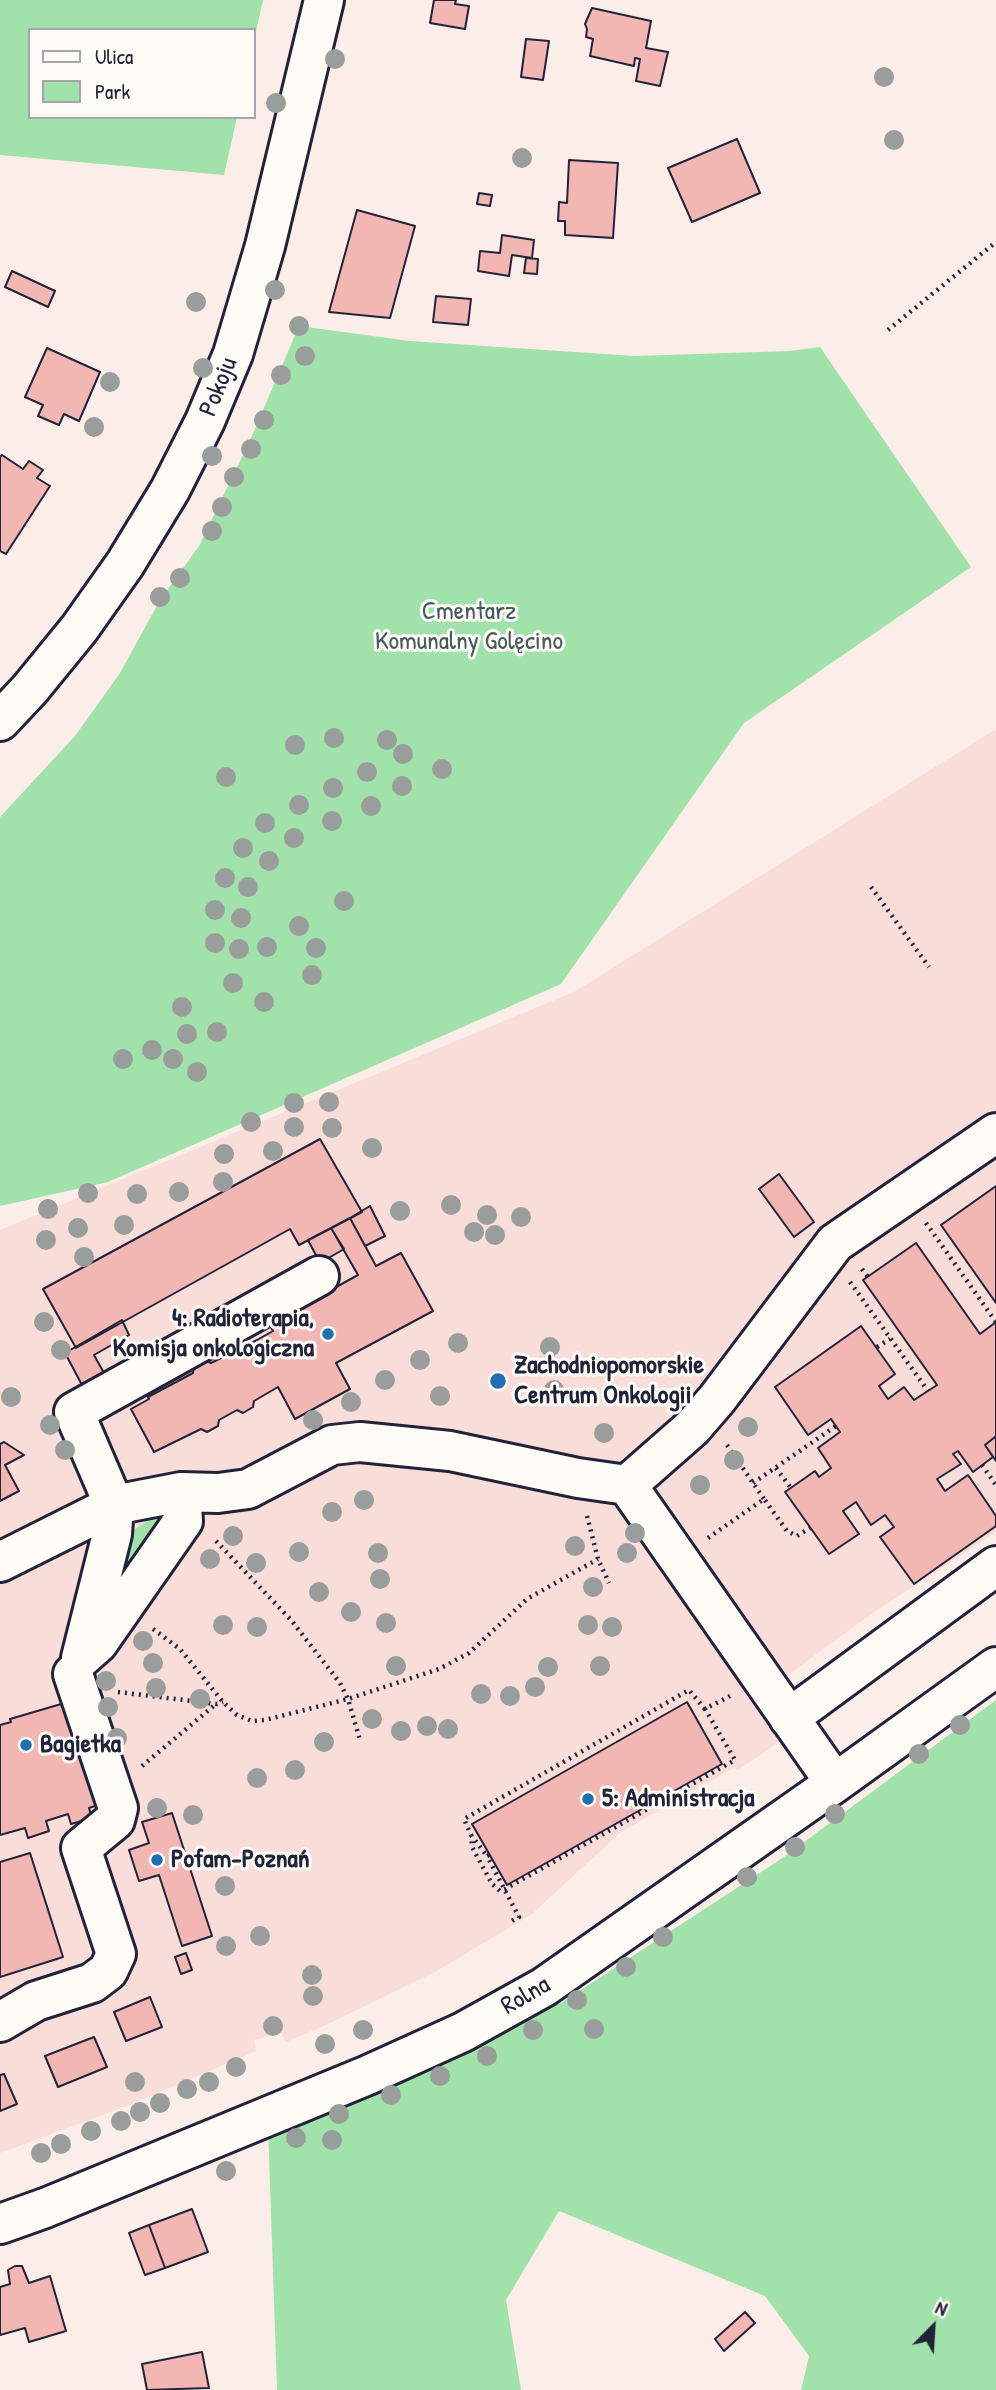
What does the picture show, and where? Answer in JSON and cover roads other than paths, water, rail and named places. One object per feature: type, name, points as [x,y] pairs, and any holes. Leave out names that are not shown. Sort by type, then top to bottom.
[{"type":"street","name":"Pokoju","points":[[0,721],[79,629],[125,564],[170,490],[205,422],[233,354],[265,246],[324,0]]},
{"type":"street","points":[[627,1485],[692,1427],[717,1399],[835,1243],[996,1133]]},
{"type":"street","points":[[181,1492],[183,1521],[98,1643],[81,1658],[112,1534],[114,1505],[74,1412],[319,1276]]},
{"type":"street","points":[[0,1562],[114,1505],[181,1492],[218,1493],[248,1489],[332,1446],[360,1442],[450,1451],[578,1478],[627,1485],[835,1783]]},
{"type":"street","points":[[789,1718],[996,1566]]},
{"type":"street","name":"Rolna","points":[[0,2224],[46,2208],[368,2076],[463,2032],[544,1987],[996,1667]]},
{"type":"street","points":[[0,2022],[36,2001],[92,1983],[108,1971],[116,1954],[81,1848],[115,1820],[118,1808],[76,1682]]},
{"type":"place","name":"4: Radioterapia, Komisja onkologiczna","points":[[328,1334]]},
{"type":"place","name":"Zachodniopomorskie Centrum Onkologii","points":[[498,1381]]},
{"type":"place","name":"Bagietka","points":[[26,1745]]},
{"type":"place","name":"5: Administracja","points":[[588,1799]]},
{"type":"place","name":"Pofam-Poznań","points":[[157,1860]]},
{"type":"park label","name":"Cmentarz Komunalny Golęcino","points":[[469,627]]}]
